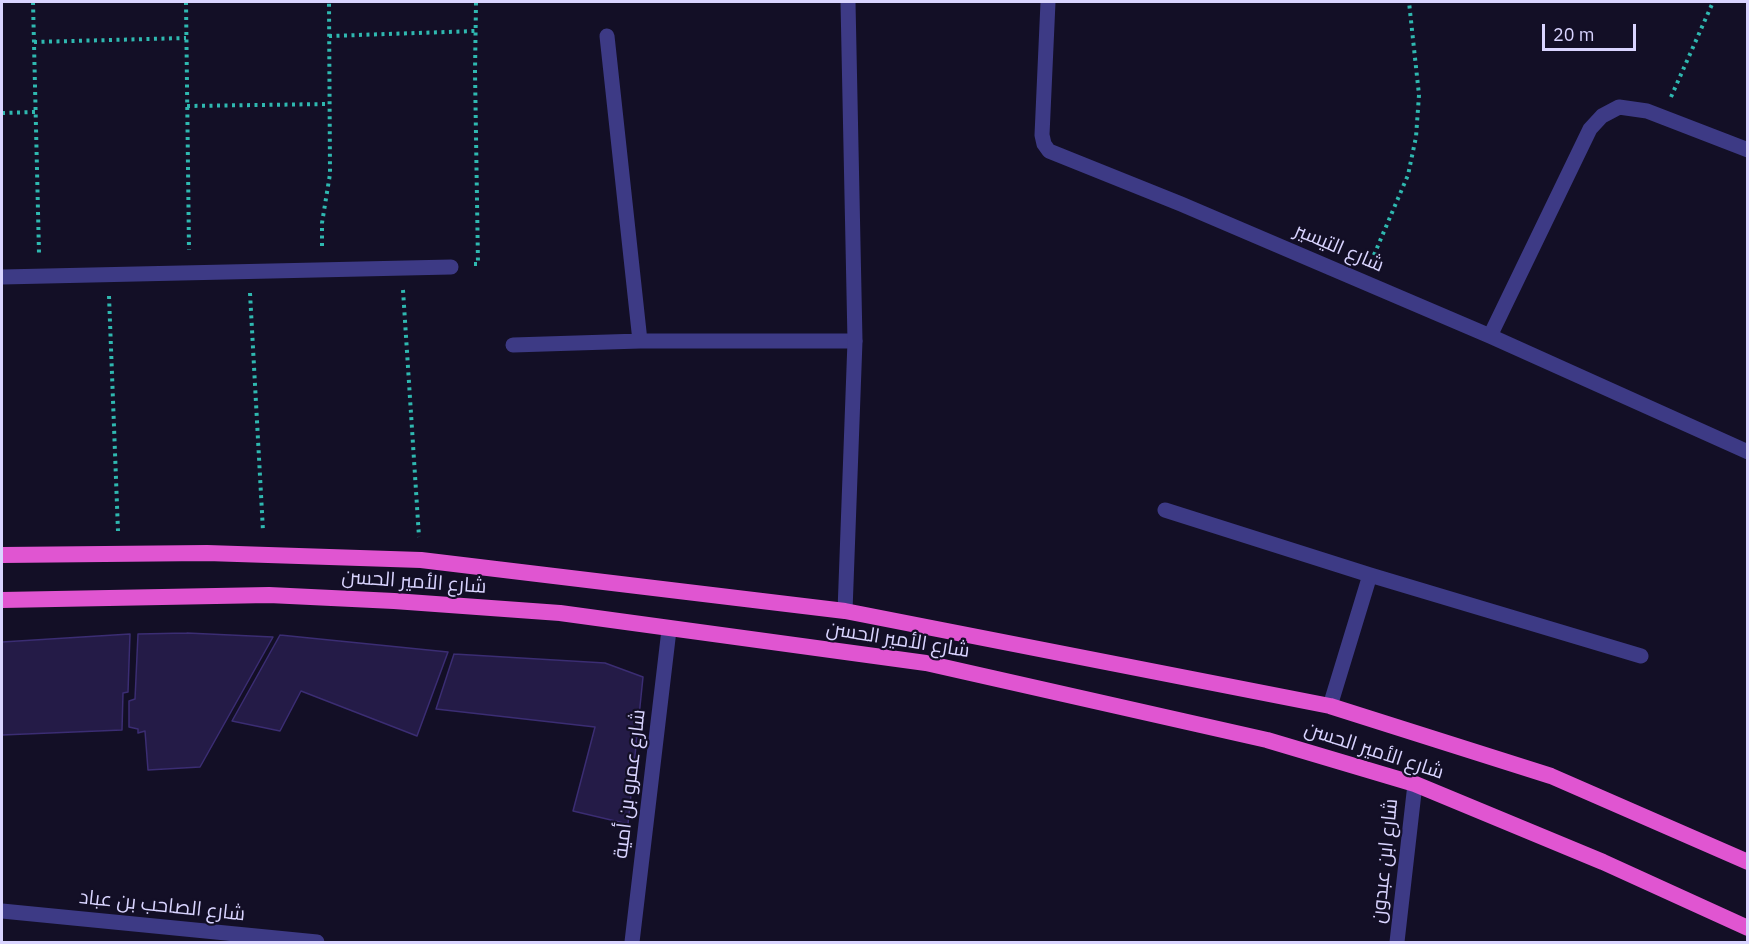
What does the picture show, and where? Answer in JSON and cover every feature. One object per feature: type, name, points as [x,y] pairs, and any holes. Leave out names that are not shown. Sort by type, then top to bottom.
[{"type":"highway","name":"شارع الأمير الحسن","points":[[2,555],[264,555],[421,560],[845,611],[1330,706],[1551,776],[1745,860]]},
{"type":"highway","name":"شارع الأمير الحسن","points":[[2,600],[269,595],[560,613],[669,630],[926,663],[1267,740],[1415,784],[1604,862],[1748,928]]},
{"type":"street","points":[[845,611],[855,341],[848,2]]},
{"type":"street","name":"شارع التيسير","points":[[1048,2],[1042,135],[1048,151],[1363,281],[1748,452]]},
{"type":"street","points":[[607,36],[640,341]]},
{"type":"street","points":[[1490,336],[1590,129],[1602,116],[1619,107],[1647,111],[1748,150]]},
{"type":"street","points":[[2,277],[451,267]]},
{"type":"street","points":[[513,345],[640,341],[855,341]]},
{"type":"street","points":[[1165,510],[1370,575],[1641,656]]},
{"type":"street","points":[[1330,706],[1370,575]]},
{"type":"street","name":"شارع عمرو بن أمية","points":[[632,942],[669,630]]},
{"type":"street","name":"شارع ابن عبدون","points":[[1397,942],[1415,784]]},
{"type":"street","name":"شارع الصاحب بن عباد","points":[[2,911],[317,942]]},
{"type":"path","points":[[33,2],[40,276]]},
{"type":"path","points":[[186,2],[190,273]]},
{"type":"path","points":[[323,270],[322,223],[330,174],[329,2]]},
{"type":"path","points":[[451,267],[478,264],[476,2]]},
{"type":"path","points":[[1363,281],[1408,175],[1416,137],[1419,95],[1409,2]]},
{"type":"path","points":[[1662,117],[1713,2]]},
{"type":"path","points":[[329,36],[475,31]]},
{"type":"path","points":[[34,42],[186,38]]},
{"type":"path","points":[[187,106],[329,104]]},
{"type":"path","points":[[2,113],[36,112]]},
{"type":"path","points":[[402,268],[421,560]]},
{"type":"path","points":[[249,272],[264,555]]},
{"type":"path","points":[[108,274],[118,554]]},
{"type":"building","points":[[187,633],[273,637],[200,767],[148,770],[145,731],[138,733],[138,729],[129,727],[129,701],[135,699],[138,634]]},
{"type":"building","points":[[130,634],[128,692],[123,693],[122,730],[2,735],[2,642]]},
{"type":"building","points":[[280,635],[448,652],[417,736],[301,691],[280,731],[232,721]]},
{"type":"building","points":[[454,654],[605,663],[643,677],[628,824],[573,811],[595,727],[436,709]]}]
